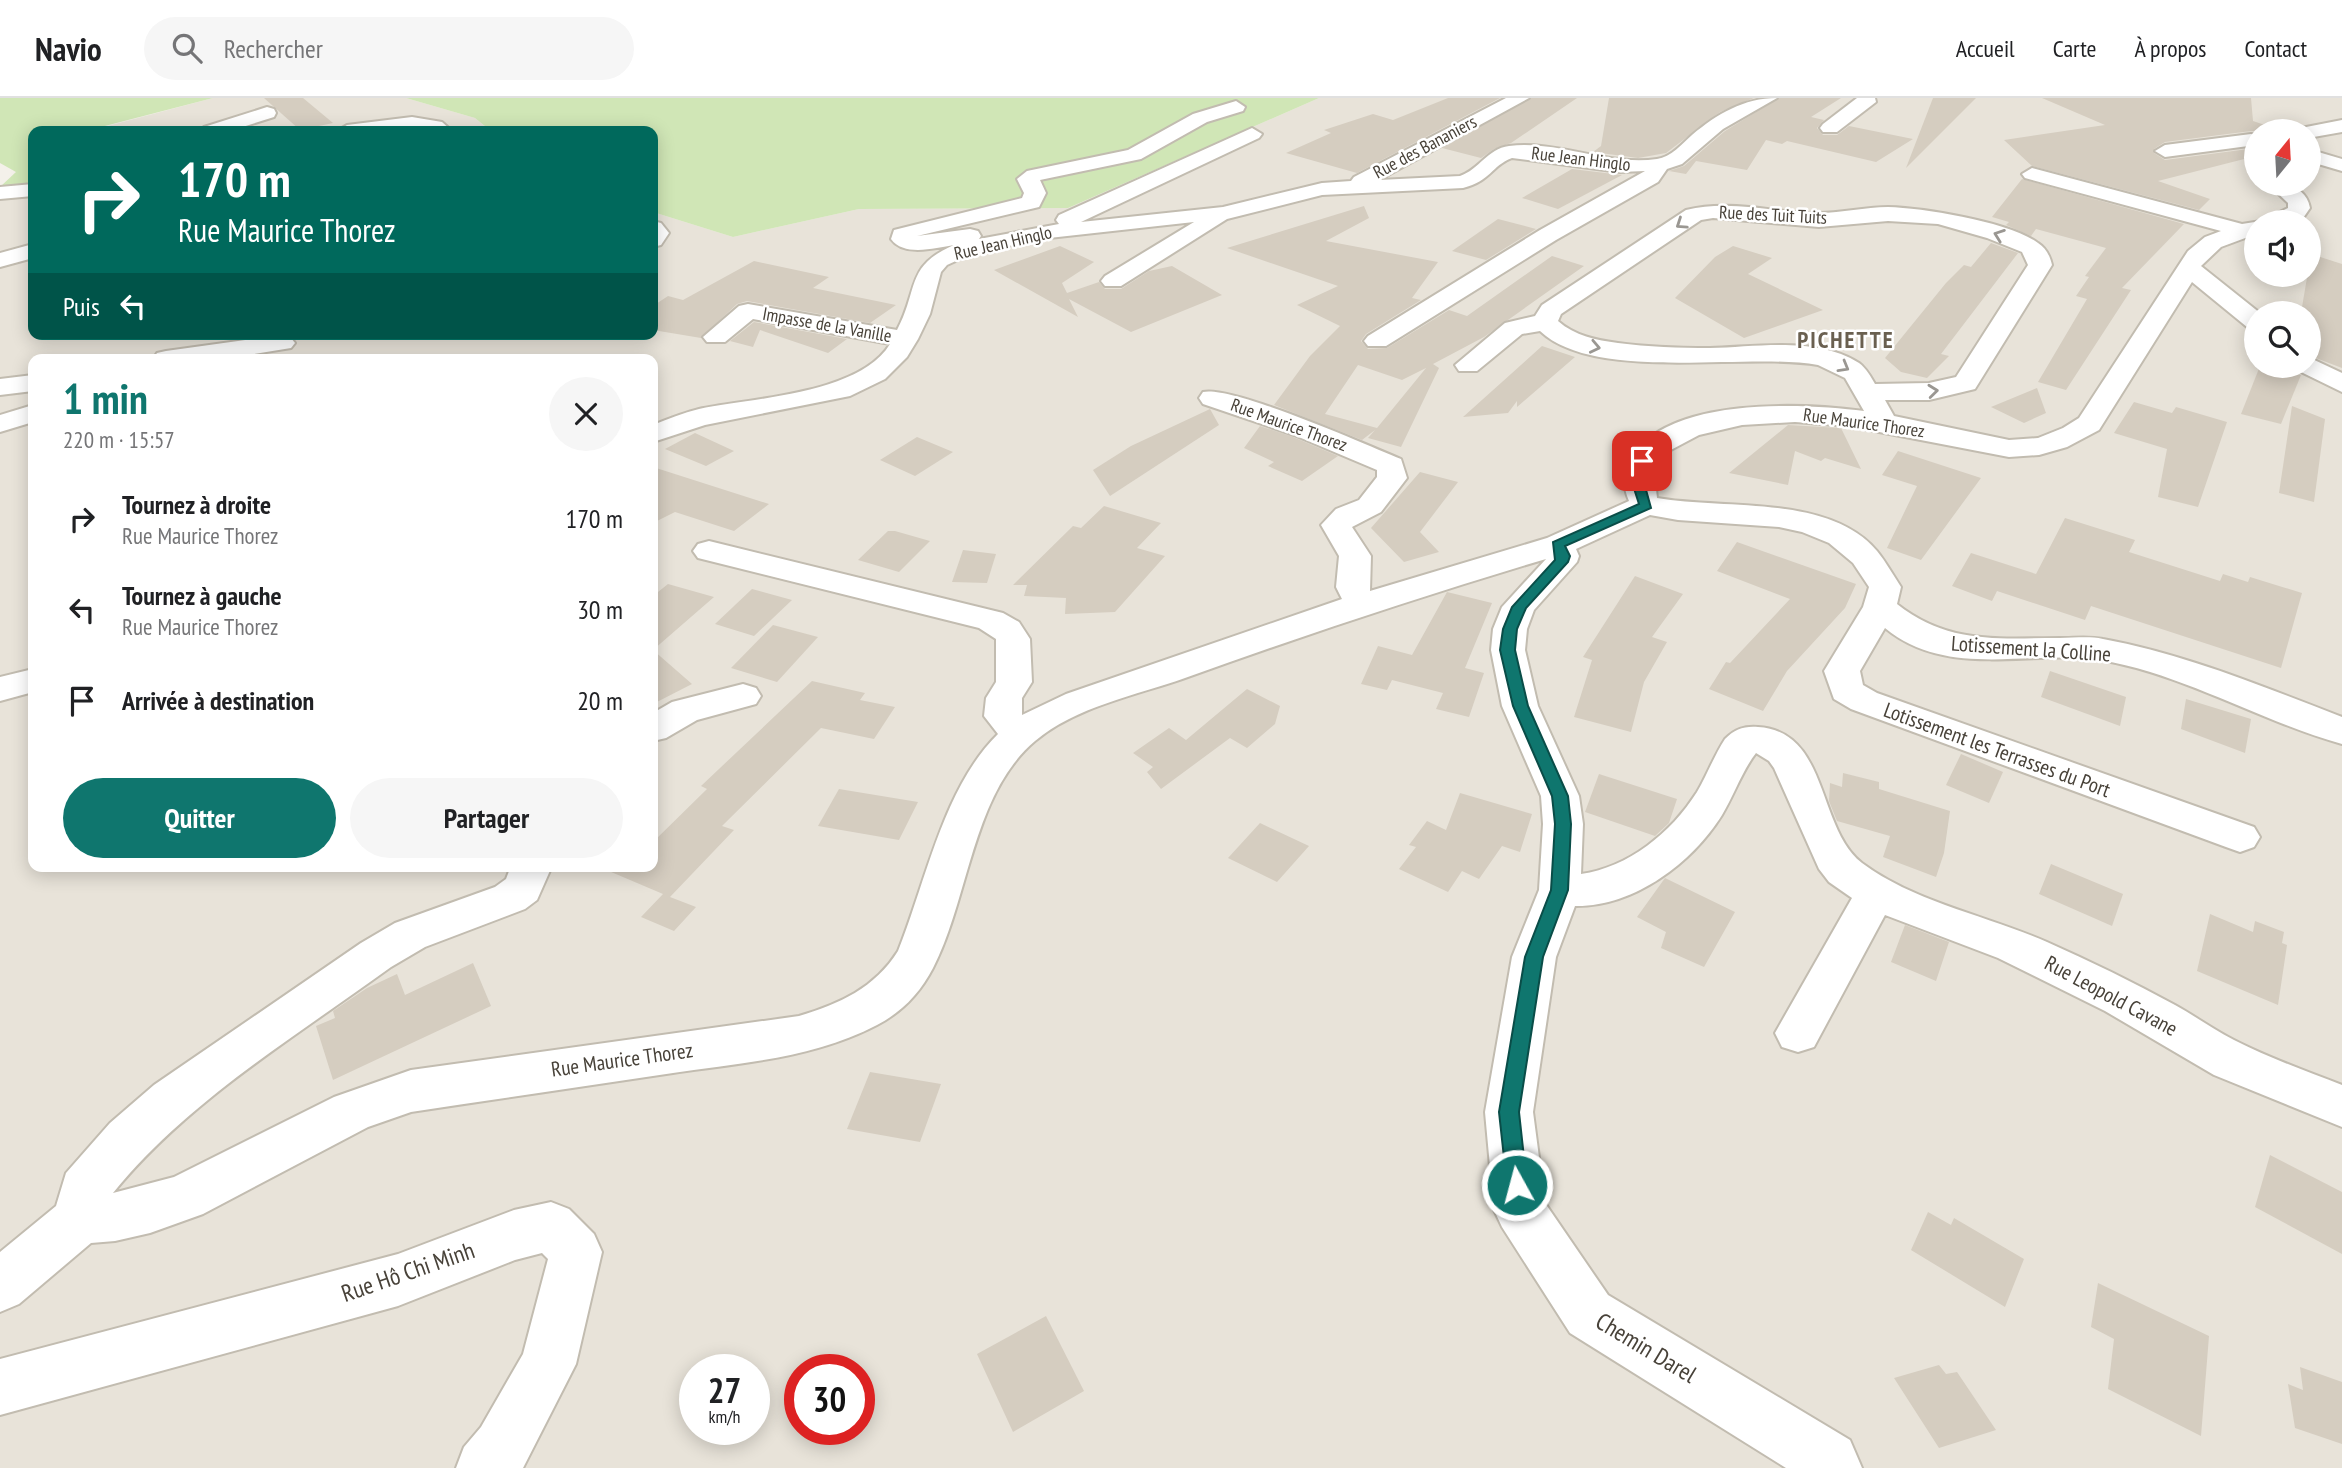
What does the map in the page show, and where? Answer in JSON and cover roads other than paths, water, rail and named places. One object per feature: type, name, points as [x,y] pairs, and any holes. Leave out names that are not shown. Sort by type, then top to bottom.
[{"type":"street","name":"Rue des Bananiers","points":[[1354,185],[1520,98]]},
{"type":"street","name":"Rue Jean Hinglo","points":[[658,432],[698,418],[840,390],[876,373],[898,352],[905,339],[918,314],[930,270],[939,260],[962,250],[1040,232],[1152,222],[1181,216],[1223,214],[1322,188],[1463,183],[1477,177],[1496,157],[1509,152],[1529,152],[1620,166],[1660,166],[1675,160],[1716,125],[1768,98]]},
{"type":"street","points":[[1830,128],[1867,102],[1866,98]]},
{"type":"street","name":"Rue des Bananiers","points":[[1473,102],[1497,109]]},
{"type":"street","points":[[992,243],[992,239],[985,236],[918,244],[902,239],[902,235],[913,230],[1031,202],[1035,193],[1027,179],[1034,175],[1134,155],[1200,118],[1236,107]]},
{"type":"street","points":[[227,126],[267,113]]},
{"type":"street","points":[[386,126],[417,122],[437,126]]},
{"type":"street","points":[[2321,130],[2342,126]]},
{"type":"street","points":[[1040,232],[1252,134]]},
{"type":"street","points":[[2165,151],[2244,140]]},
{"type":"street","points":[[2321,159],[2342,165]]},
{"type":"street","name":"Rue Jean Hinglo","points":[[1377,341],[1548,235],[1651,178],[1660,166]]},
{"type":"street","points":[[2032,174],[2244,227]]},
{"type":"street","points":[[0,193],[28,190]]},
{"type":"street","name":"Rue des Tuit Tuits","points":[[1545,322],[1551,310],[1695,215],[1713,211],[1819,220],[1888,214],[1939,218],[1995,233],[2030,247],[2038,256],[2040,265],[1966,383],[1949,390],[1924,393],[1865,392]]},
{"type":"street","name":"Rue Jean Hinglo","points":[[1113,281],[1223,214]]},
{"type":"street","points":[[1794,240],[1819,220]]},
{"type":"street","name":"Rue Maurice Thorez","points":[[80,1219],[107,1220],[169,1204],[352,1112],[411,1091],[799,1035],[848,1019],[891,992],[920,956],[966,818],[985,783],[1020,734],[1043,718],[1079,702],[1361,604],[1558,545],[1646,505],[1637,479],[1642,461],[1657,443],[1687,428],[1756,415],[1791,413],[1884,422],[2018,449],[2049,445],[2071,436],[2089,424],[2188,267],[2213,242],[2244,230]]},
{"type":"street","points":[[0,260],[28,252]]},
{"type":"street","points":[[2188,267],[2244,312]]},
{"type":"street","name":"Impasse de la Vanille","points":[[716,337],[748,311],[905,339]]},
{"type":"street","points":[[1468,365],[1514,328],[1545,322],[1551,332],[1574,343],[1608,350],[1720,355],[1804,355],[1823,358],[1853,370],[1884,422]]},
{"type":"street","points":[[202,354],[282,343]]},
{"type":"street","points":[[2321,372],[2342,384]]},
{"type":"street","points":[[0,387],[28,384]]},
{"type":"street","name":"Rue Maurice Thorez","points":[[1213,398],[1304,429],[1391,465],[1392,478],[1370,506],[1348,515],[1336,525],[1355,554],[1357,561],[1352,587],[1361,604]]},
{"type":"street","points":[[0,424],[28,415]]},
{"type":"street","points":[[1646,505],[1678,511],[1760,514],[1819,526],[1856,548],[1876,567],[1885,587],[1880,607]]},
{"type":"street","name":"Chemin Darel","points":[[1558,545],[1563,556],[1561,562],[1519,607],[1510,629],[1508,650],[1520,706],[1560,796],[1563,824],[1560,890],[1534,957],[1509,1112],[1520,1210],[1589,1314],[1829,1461],[1833,1468]]},
{"type":"street","points":[[709,551],[991,620],[1007,629],[1013,639],[1014,682],[1004,698],[1002,716],[1020,734]]},
{"type":"street","name":"Lotissement la Colline","points":[[1880,607],[1902,627],[1937,642],[1975,649],[2101,649],[2241,691],[2342,731]]},
{"type":"street","name":"Lotissement les Terrasses du Port","points":[[1880,607],[1842,671],[1847,691],[2239,837]]},
{"type":"street","points":[[0,689],[28,681]]},
{"type":"street","points":[[658,726],[684,711],[743,696]]},
{"type":"street","name":"Rue Leopold Cavane","points":[[1560,890],[1584,892],[1630,878],[1680,839],[1705,810],[1738,748],[1746,740],[1759,739],[1783,751],[1826,845],[1842,869],[1877,892],[1994,937],[2115,995],[2223,1057],[2342,1107]]},
{"type":"street","points":[[0,1286],[80,1219],[84,1190],[127,1139],[171,1100],[376,954],[410,935],[510,898],[522,889],[530,872]]},
{"type":"street","points":[[1798,1033],[1877,892]]},
{"type":"street","name":"Rue Hô Chi Minh","points":[[0,1387],[398,1280],[514,1235],[551,1226],[576,1252],[548,1364],[502,1448],[485,1468]]},
{"type":"district","name":"PICHETTE","points":[[1846,340]]}]
